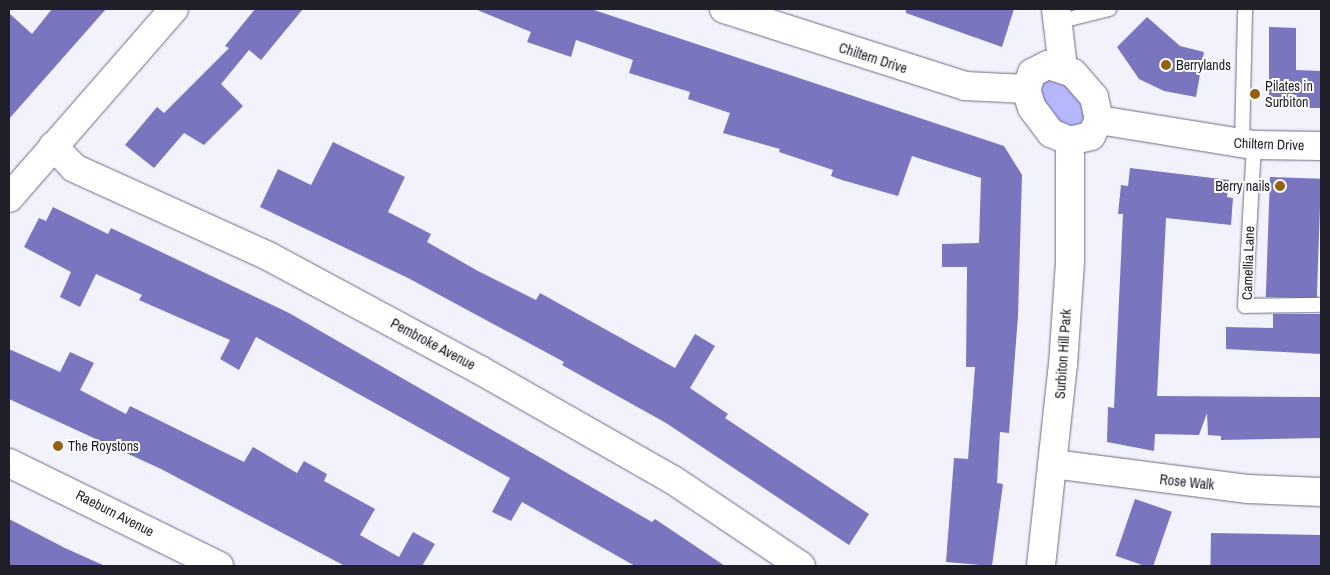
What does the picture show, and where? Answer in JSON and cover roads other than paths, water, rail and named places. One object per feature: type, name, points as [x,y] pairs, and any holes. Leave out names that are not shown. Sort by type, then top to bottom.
[{"type":"street","points":[[9,198],[174,9]]},
{"type":"street","name":"Chiltern Drive","points":[[724,9],[965,86],[1026,90]]},
{"type":"street","points":[[1057,15],[1063,68]]},
{"type":"street","points":[[1048,65],[1063,68],[1094,97],[1099,120],[1091,136],[1070,141],[1051,133],[1040,120],[1026,90],[1032,73],[1048,65]]},
{"type":"street","name":"Chiltern Drive","points":[[1099,120],[1248,144],[1321,146]]},
{"type":"street","name":"Surbiton Hill Park","points":[[1041,566],[1053,464],[1070,261],[1066,152],[1070,141]]},
{"type":"street","name":"Pembroke Avenue","points":[[53,146],[74,168],[270,257],[480,370],[672,480],[801,566]]},
{"type":"street","name":"Raeburn Avenue","points":[[9,462],[219,566]]},
{"type":"street","name":"Rose Walk","points":[[1053,464],[1248,489],[1321,492]]},
{"type":"lane","points":[[1057,15],[1109,9]]},
{"type":"lane","points":[[1245,9],[1248,144]]},
{"type":"lane","name":"Camellia Lane","points":[[1248,144],[1245,306],[1321,305]]},
{"type":"place","name":"Berrylands","points":[[1166,65]]},
{"type":"place","name":"Pilates in Surbiton","points":[[1255,94]]},
{"type":"place","name":"Berry nails","points":[[1280,186]]},
{"type":"place","name":"The Roystons","points":[[58,446]]}]
